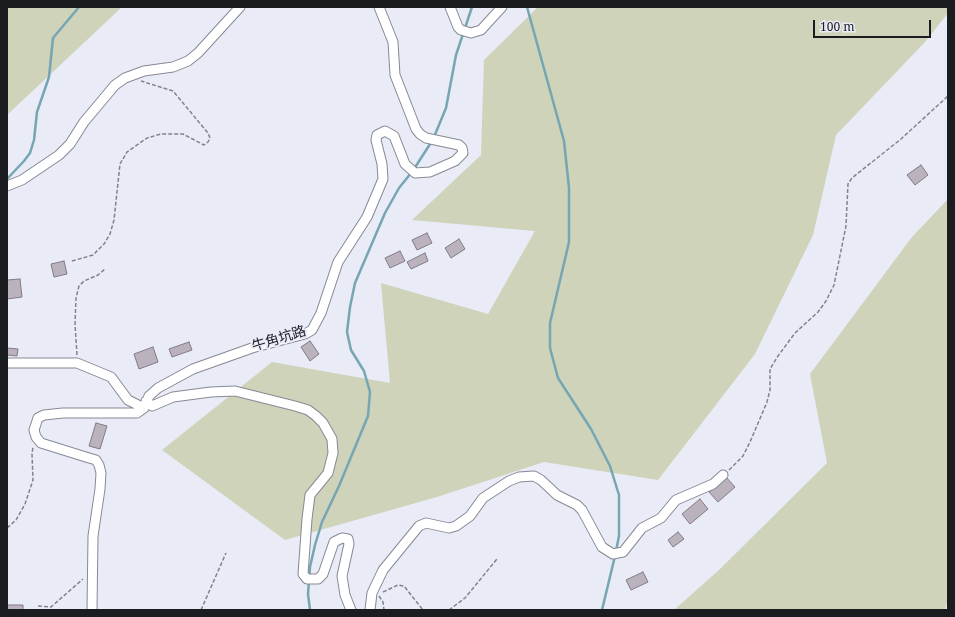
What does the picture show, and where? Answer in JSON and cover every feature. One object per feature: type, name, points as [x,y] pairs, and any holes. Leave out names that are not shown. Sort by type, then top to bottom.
[{"type":"street","points":[[7,186],[22,180],[59,154],[76,136],[84,122],[97,105],[115,85],[125,78],[144,71],[173,67],[188,61],[198,53],[240,7]]},
{"type":"street","name":"牛角坑路","points":[[36,437],[35,424],[38,418],[44,415],[63,413],[138,413],[158,388],[193,369],[252,348],[305,334],[312,330],[321,313],[338,262],[367,217],[383,178],[382,164],[376,140],[377,135],[381,132],[390,132],[394,136],[405,164],[416,173],[430,172],[461,157],[463,153],[462,148],[459,145],[426,138],[416,129],[395,75],[393,42],[379,7]]},
{"type":"street","points":[[450,7],[458,27],[461,30],[471,33],[481,30],[502,7]]},
{"type":"street","points":[[7,363],[78,363],[111,377],[128,400],[152,406],[173,397],[211,392],[235,391],[308,410],[316,416],[329,432],[333,446],[328,473],[310,495],[306,519],[303,574],[307,579],[318,579],[323,574],[334,542],[342,538],[348,539],[349,544],[342,576],[345,595],[351,610]]},
{"type":"street","points":[[36,437],[41,443],[96,460],[99,465],[101,473],[93,536],[92,610]]},
{"type":"street","points":[[370,610],[372,593],[383,570],[419,526],[426,523],[449,528],[456,526],[470,516],[482,498],[509,481],[519,477],[534,476],[541,480],[558,495],[577,504],[582,510],[602,547],[613,554],[624,552],[642,528],[661,518],[676,500],[713,484],[723,475]]},
{"type":"path","points":[[72,261],[92,255],[104,244],[110,234],[114,220],[120,164],[127,152],[148,138],[161,134],[183,134],[204,145],[210,138],[208,133],[173,91],[162,86],[125,78]]},
{"type":"path","points":[[723,475],[743,456],[750,442],[767,402],[770,390],[770,369],[795,333],[818,312],[826,301],[834,285],[846,226],[848,184],[852,178],[901,139],[948,96]]},
{"type":"path","points":[[78,363],[75,324],[76,298],[79,286],[84,281],[98,275],[104,269]]},
{"type":"path","points":[[7,528],[16,520],[25,504],[33,480],[32,454],[36,437]]},
{"type":"path","points":[[201,610],[226,553]]},
{"type":"path","points":[[449,610],[465,598],[497,559]]},
{"type":"path","points":[[38,606],[51,607],[92,570]]},
{"type":"path","points":[[377,595],[394,586],[401,585],[407,589],[423,610]]},
{"type":"green space","points":[[7,7],[122,7],[7,115]]},
{"type":"green space","points":[[538,7],[948,7],[948,13],[925,42],[836,135],[813,235],[755,354],[658,480],[544,462],[437,497],[285,540],[162,450],[272,362],[390,383],[381,283],[488,314],[535,231],[412,220],[481,155],[484,60]]},
{"type":"green space","points":[[948,199],[948,599],[945,610],[674,610],[719,570],[827,463],[810,374],[912,237]]},
{"type":"building","points":[[921,165],[928,175],[915,185],[907,175]]},
{"type":"building","points":[[427,233],[432,243],[417,250],[412,240]]},
{"type":"building","points":[[459,239],[465,249],[451,258],[445,248]]},
{"type":"building","points":[[400,251],[405,261],[390,268],[385,258]]},
{"type":"building","points":[[425,253],[428,261],[411,269],[407,262]]},
{"type":"building","points":[[64,261],[67,274],[54,277],[51,264]]},
{"type":"building","points":[[20,279],[22,297],[7,299],[7,280]]},
{"type":"building","points":[[310,341],[319,354],[310,361],[301,347]]},
{"type":"building","points":[[189,342],[192,350],[172,357],[169,349]]},
{"type":"building","points":[[153,347],[158,362],[139,369],[134,354]]},
{"type":"building","points":[[7,348],[18,349],[17,356],[7,355]]},
{"type":"building","points":[[96,423],[107,426],[100,449],[89,446]]},
{"type":"building","points":[[726,477],[735,487],[718,502],[709,492]]},
{"type":"building","points":[[700,499],[708,509],[690,524],[682,514]]},
{"type":"building","points":[[678,532],[684,539],[673,547],[668,540]]},
{"type":"building","points":[[643,572],[648,582],[631,590],[626,580]]},
{"type":"building","points":[[7,605],[23,605],[23,610],[7,610]]},
{"type":"waterway","points":[[7,179],[30,153],[34,140],[37,112],[49,77],[53,38],[79,7]]},
{"type":"waterway","points":[[434,137],[446,108],[456,55],[472,7]]},
{"type":"waterway","points":[[527,7],[564,141],[569,188],[569,242],[550,323],[550,348],[558,378],[591,429],[610,466],[619,495],[619,536],[616,551]]},
{"type":"waterway","points":[[414,169],[432,141]]},
{"type":"waterway","points":[[310,610],[308,594],[310,567],[315,545],[322,522],[339,486],[368,416],[370,392],[364,371],[351,350],[347,332],[355,283],[385,213],[399,188],[411,173]]},
{"type":"waterway","points":[[602,610],[615,556]]}]
